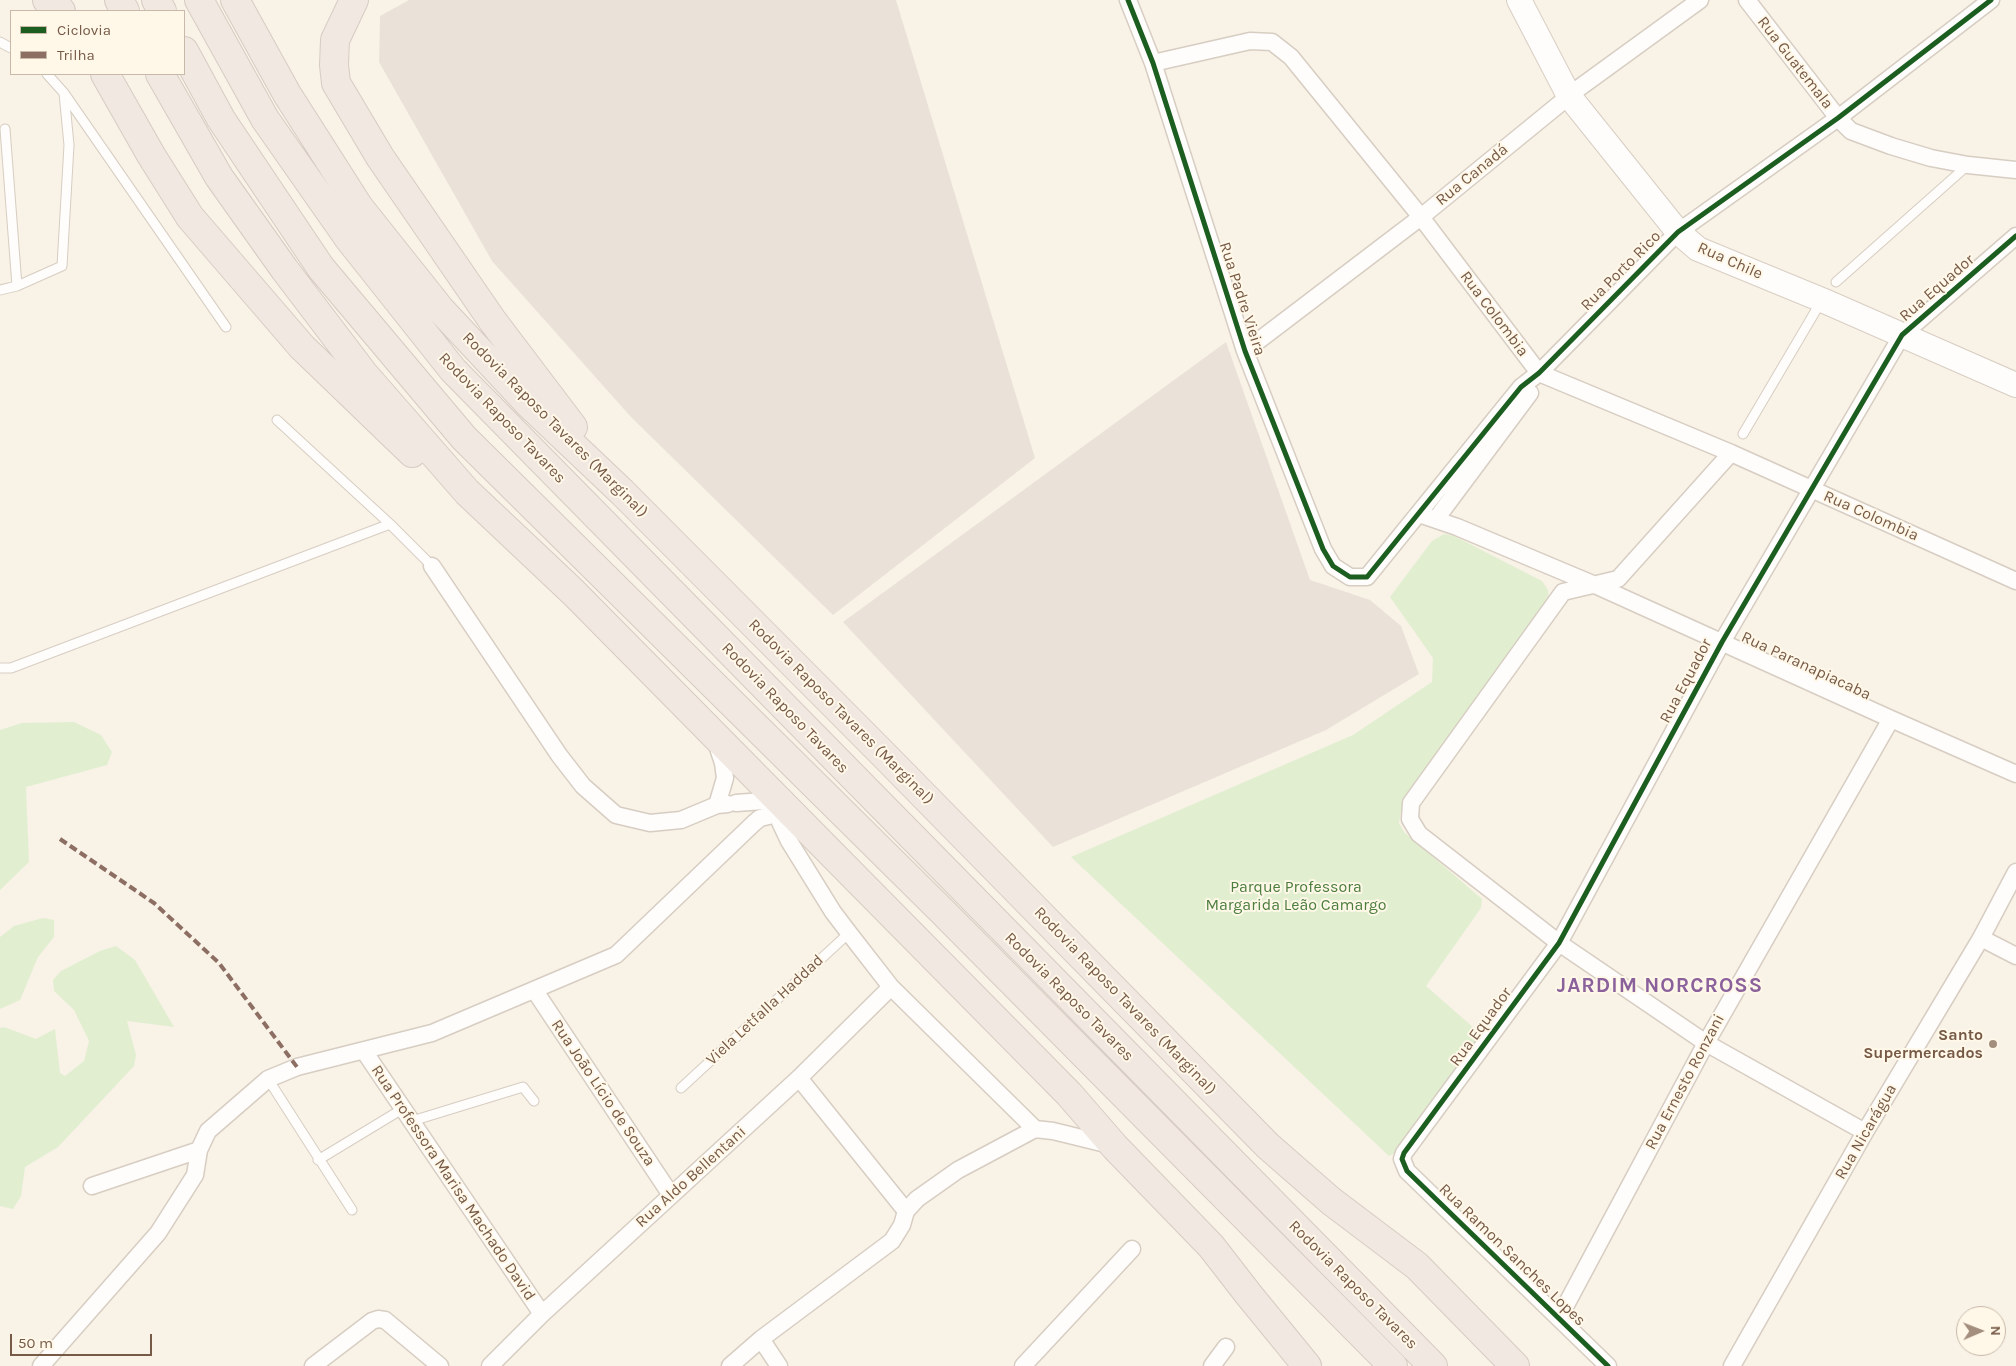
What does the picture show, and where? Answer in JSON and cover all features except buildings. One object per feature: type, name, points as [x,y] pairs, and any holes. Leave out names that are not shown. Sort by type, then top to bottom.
[{"type":"highway","points":[[47,0],[60,10]]},
{"type":"highway","name":"Rodovia Raposo Tavares","points":[[199,0],[265,119],[349,239],[453,370],[1433,1366]]},
{"type":"highway","name":"Rodovia Raposo Tavares (Marginal)","points":[[235,0],[287,94],[359,207],[441,310],[528,403],[622,492],[884,755],[1268,1146],[1331,1201],[1417,1266],[1515,1366]]},
{"type":"highway","points":[[354,0],[335,40],[334,65],[336,83],[380,157],[492,320],[622,492]]},
{"type":"highway","name":"Rodovia Raposo Tavares","points":[[185,53],[221,119],[320,268],[464,438],[941,910],[1393,1366]]},
{"type":"highway","points":[[106,75],[151,155],[190,217],[302,347],[436,476],[467,492]]},
{"type":"highway","points":[[161,75],[219,177],[285,270],[364,374],[467,492],[573,592],[783,810],[1069,1094],[1115,1146],[1211,1246],[1249,1296],[1307,1366]]},
{"type":"main road","name":"Rua Chile","points":[[1519,0],[1569,96],[1678,232],[1698,249],[1829,291],[1902,335],[2016,385]]},
{"type":"street","name":"Rua Padre Vieira","points":[[1128,0],[1152,64],[1245,351],[1324,549],[1333,566],[1350,577],[1367,577]]},
{"type":"street","name":"Rua Canadá","points":[[1245,351],[1421,217],[1569,96],[1700,0]]},
{"type":"street","name":"Rua Guatemala","points":[[1747,0],[1838,118],[1851,131],[1931,158],[1968,165],[2016,170]]},
{"type":"street","name":"Rua Porto Rico","points":[[1367,577],[1521,387],[1539,373],[1678,232],[1838,118],[1991,0]]},
{"type":"street","name":"Rua Colombia","points":[[1152,64],[1250,41],[1272,42],[1292,57],[1421,217],[1539,373],[1731,453],[2016,580]]},
{"type":"street","name":"Rua Equador","points":[[1402,1159],[1404,1153],[1559,943],[1722,642],[1902,335],[2016,236]]},
{"type":"street","name":"Rua Porto Rico","points":[[1436,519],[1534,387],[1539,373]]},
{"type":"street","points":[[1731,453],[1618,580],[1563,592],[1411,803],[1410,819],[1419,834],[1559,943],[1706,1043],[1865,1132]]},
{"type":"street","name":"Rua Paranapiacaba","points":[[1419,514],[1436,519],[1595,585],[2016,774]]},
{"type":"street","points":[[432,566],[558,755],[583,786],[616,815],[650,823],[681,820],[718,805],[736,803],[783,810]]},
{"type":"street","name":"Rua Ernesto Ronzani","points":[[1560,1318],[1706,1043],[1891,719]]},
{"type":"street","points":[[704,726],[718,747],[723,763],[725,778],[718,805]]},
{"type":"street","points":[[736,803],[750,814],[754,822]]},
{"type":"street","points":[[41,1366],[158,1234],[195,1175],[199,1150],[208,1131],[268,1079],[298,1067],[432,1033],[535,991],[616,955],[754,822],[783,810]]},
{"type":"street","points":[[783,810],[789,841],[832,912],[891,987],[1035,1129]]},
{"type":"street","name":"Rua Nicarágua","points":[[1732,1366],[1865,1132],[1981,938],[2016,872]]},
{"type":"street","points":[[1981,938],[2016,956]]},
{"type":"street","name":"Rua Aldo Bellentani","points":[[490,1366],[542,1314],[799,1078],[891,987]]},
{"type":"street","name":"Rua João Lício de Souza","points":[[535,991],[671,1195]]},
{"type":"street","name":"Rua Professora Marisa Machado David","points":[[364,1051],[542,1314]]},
{"type":"street","points":[[799,1078],[906,1211]]},
{"type":"street","points":[[730,1366],[761,1339],[892,1241],[902,1225],[906,1211],[917,1199],[958,1170],[1035,1129],[1053,1131],[1115,1146]]},
{"type":"street","points":[[92,1186],[199,1150]]},
{"type":"street","name":"Rua Ramon Sanches Lopes","points":[[1402,1159],[1407,1171],[1608,1366]]},
{"type":"street","points":[[1023,1366],[1132,1249]]},
{"type":"street","points":[[312,1366],[372,1321],[385,1320],[440,1366]]},
{"type":"street","points":[[761,1339],[779,1366]]},
{"type":"street","points":[[1212,1366],[1226,1347]]},
{"type":"lane","points":[[48,75],[64,93],[226,327]]},
{"type":"lane","points":[[0,290],[17,286],[62,266],[69,145],[64,93]]},
{"type":"lane","points":[[4,129],[17,286]]},
{"type":"lane","points":[[1743,434],[1829,291],[1968,165]]},
{"type":"lane","points":[[277,420],[390,524],[432,566]]},
{"type":"lane","points":[[0,668],[11,668],[390,524]]},
{"type":"lane","name":"Viela Letfalla Haddad","points":[[681,1088],[849,933]]},
{"type":"lane","points":[[268,1079],[318,1160],[352,1210]]},
{"type":"lane","points":[[318,1160],[408,1115],[523,1088],[534,1101]]},
{"type":"shaded area","points":[[409,0],[896,0],[1035,458],[833,615],[631,417],[492,261],[379,62],[380,16]]},
{"type":"shaded area","points":[[1226,342],[1310,580],[1370,600],[1401,626],[1419,674],[1326,730],[1053,847],[843,622]]},
{"type":"green space","name":"Parque Professora Margarida Leão Camargo","points":[[1444,534],[1454,536],[1542,581],[1548,590],[1549,601],[1401,811],[1399,823],[1404,832],[1482,899],[1481,908],[1426,986],[1483,1036],[1403,1149],[1389,1156],[1071,857],[1353,735],[1432,682],[1433,658],[1390,597],[1432,541]]},
{"type":"green space","points":[[74,722],[101,735],[112,752],[107,765],[26,787],[29,862],[0,890],[0,730],[22,723]]},
{"type":"green space","points":[[43,918],[54,920],[54,937],[38,957],[20,1000],[0,1009],[0,937],[14,926]]},
{"type":"green space","points":[[116,946],[135,960],[174,1027],[127,1021],[136,1055],[134,1066],[58,1147],[25,1167],[21,1196],[13,1209],[0,1206],[0,1028],[4,1027],[36,1039],[55,1029],[60,1073],[65,1076],[84,1061],[89,1041],[74,1010],[54,991],[53,980],[61,971],[100,951]]},
{"type":"marked path","points":[[60,839],[154,903],[219,963],[297,1067]]},
{"type":"cycle path","points":[[1128,0],[1153,63],[1245,351],[1323,549],[1333,566],[1350,577],[1367,577],[1521,387],[1539,373],[1678,232],[1838,118],[1991,0]]},
{"type":"cycle path","points":[[1608,1366],[1407,1171],[1402,1159],[1404,1153],[1559,943],[1722,642],[1902,335],[2016,236]]},
{"type":"place","name":"Santo Supermercados","points":[[1993,1044]]},
{"type":"district","name":"JARDIM NORCROSS","points":[[1660,986]]}]
